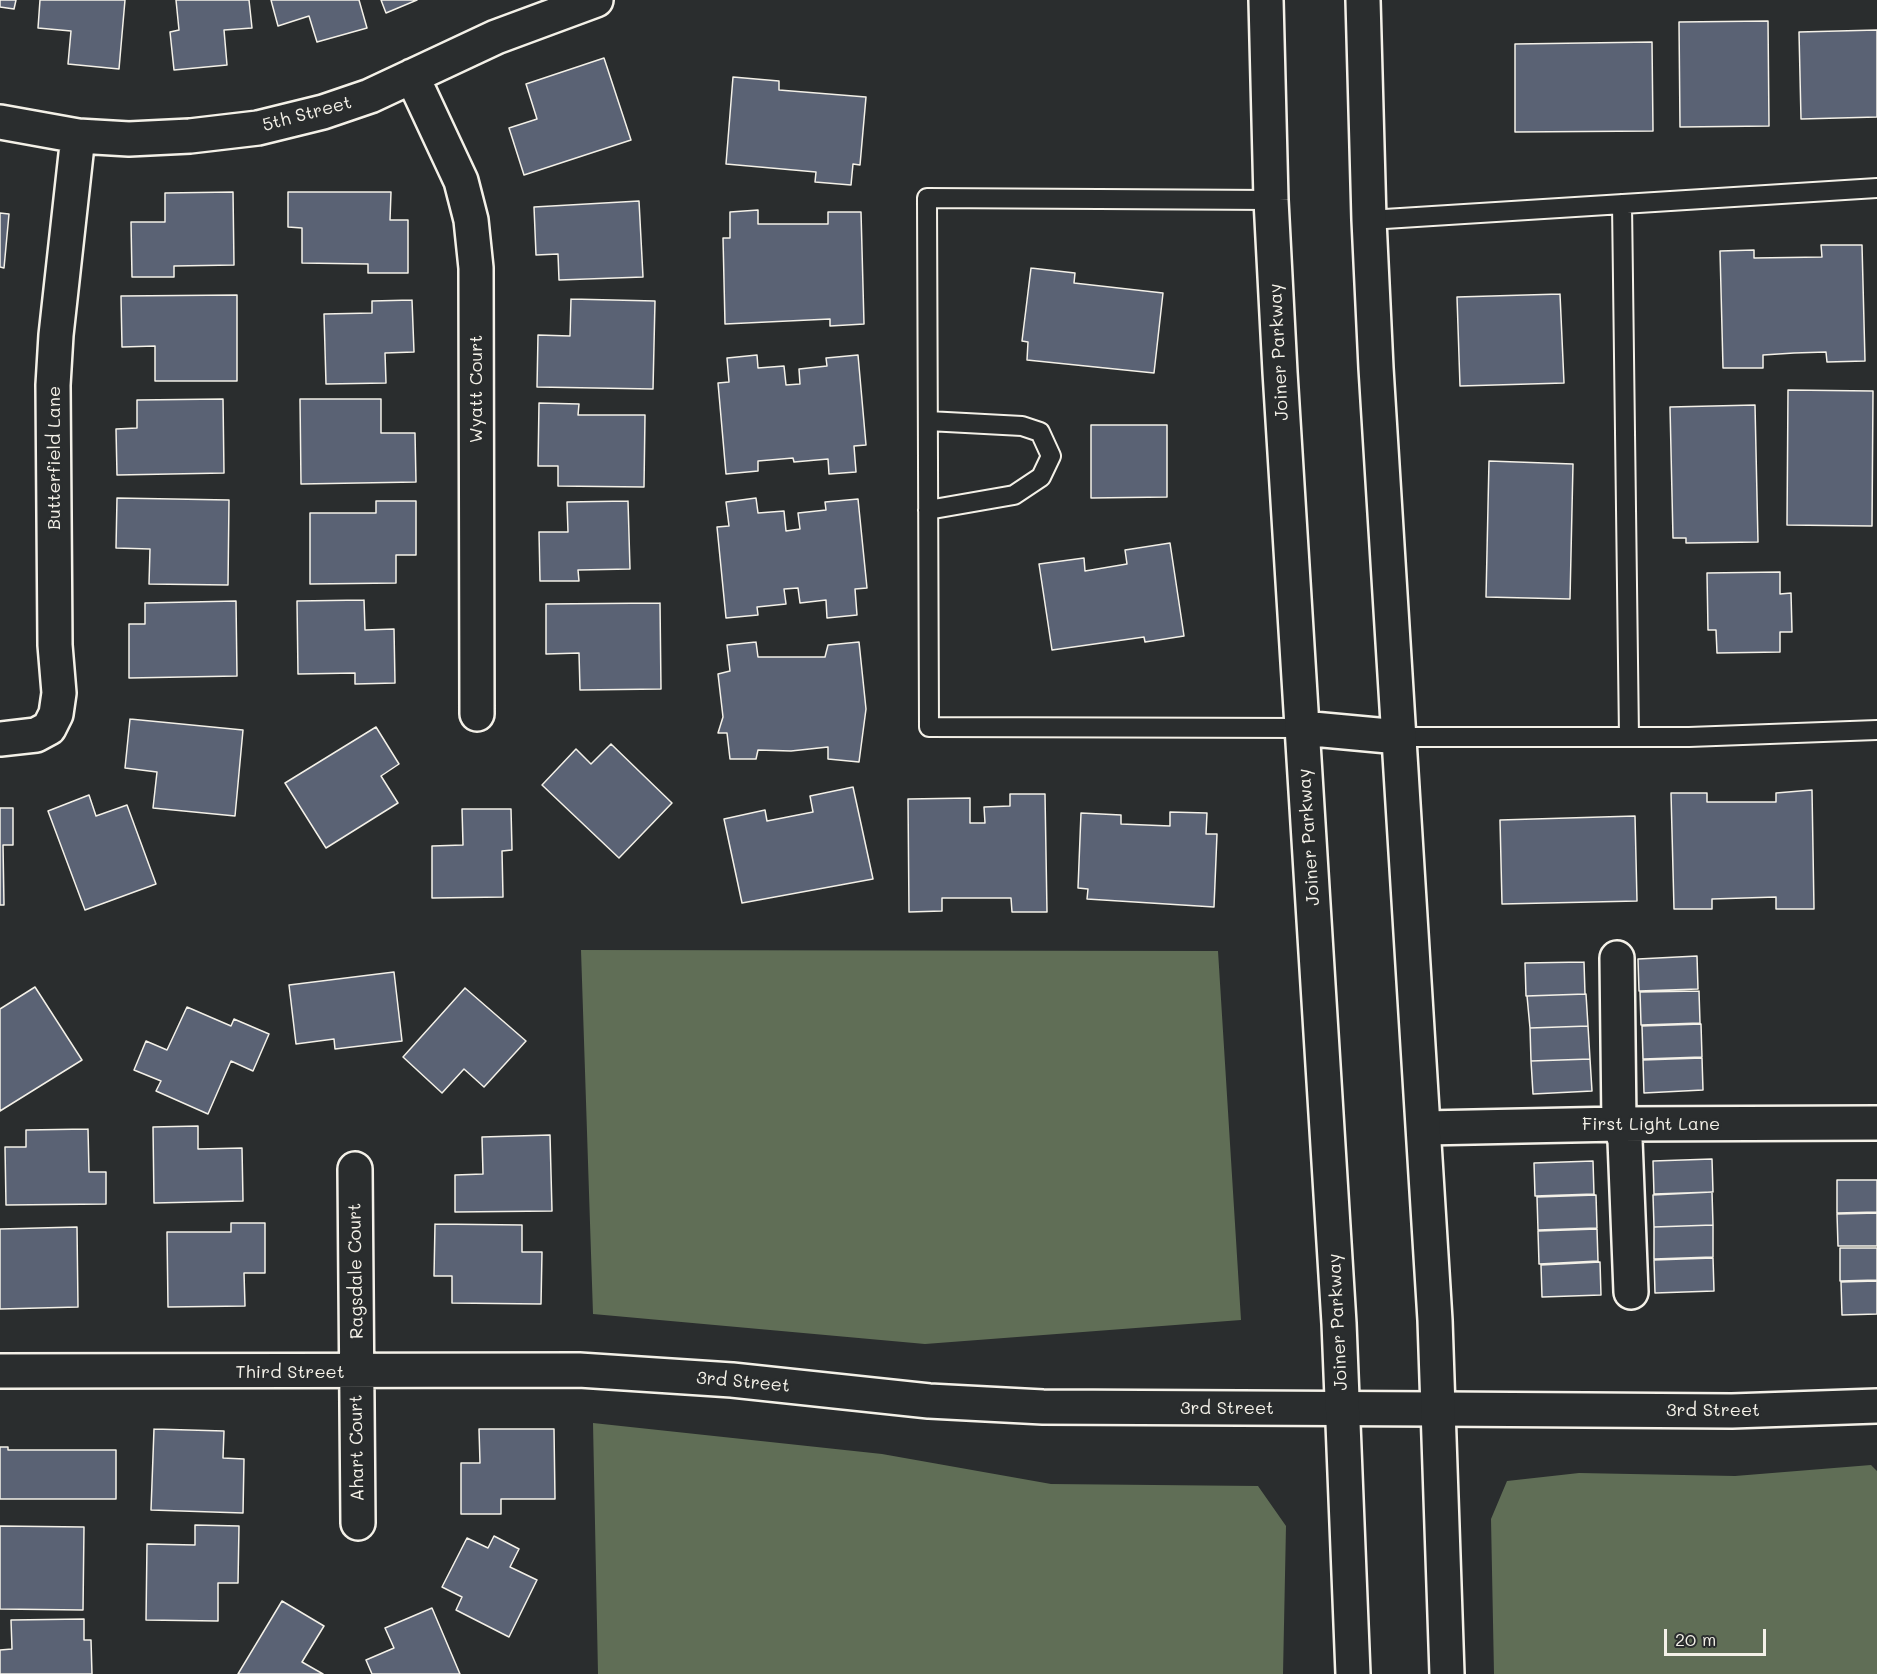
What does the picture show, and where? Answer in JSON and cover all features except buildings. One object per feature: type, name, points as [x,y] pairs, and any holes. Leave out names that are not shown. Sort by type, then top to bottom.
[{"type":"street","name":"5th Street","points":[[0,122],[78,136],[129,139],[190,136],[258,128],[351,102],[496,37],[596,0]]},
{"type":"street","name":"Joiner Parkway","points":[[1266,0],[1271,200],[1343,1408],[1353,1674]]},
{"type":"street","points":[[1363,0],[1368,220],[1425,1128],[1447,1674]]},
{"type":"street","name":"Wyatt Court","points":[[412,76],[460,182],[471,220],[476,267],[477,714]]},
{"type":"street","name":"Butterfield Lane","points":[[0,739],[36,735],[50,728],[56,714],[59,693],[55,645],[53,385],[56,335],[78,136]]},
{"type":"street","points":[[1302,729],[1399,737]]},
{"type":"street","points":[[1617,958],[1619,1124],[1624,1140],[1631,1292]]},
{"type":"street","name":"First Light Lane","points":[[1425,1128],[1619,1124],[1877,1124]]},
{"type":"street","name":"Ragsdale Court","points":[[355,1169],[357,1372]]},
{"type":"street","name":"3rd Street","points":[[579,1370],[732,1380],[929,1401],[1009,1405],[1732,1411],[1877,1406]]},
{"type":"street","name":"Third Street","points":[[0,1371],[579,1370]]},
{"type":"street","name":"Ahart Court","points":[[357,1372],[358,1523]]},
{"type":"lane","points":[[1368,220],[1877,188]]},
{"type":"lane","points":[[1271,200],[927,198],[928,727],[1302,729]]},
{"type":"lane","points":[[1622,204],[1629,737]]},
{"type":"lane","points":[[928,421],[1022,426],[1040,432],[1051,456],[1041,477],[1014,495],[928,510]]},
{"type":"lane","points":[[1399,737],[1629,737],[1877,730]]},
{"type":"green space","points":[[581,950],[1218,951],[1241,1320],[925,1344],[593,1314]]},
{"type":"green space","points":[[593,1423],[882,1454],[1051,1484],[1258,1486],[1286,1526],[1283,1674],[598,1674]]},
{"type":"green space","points":[[1871,1465],[1877,1471],[1877,1674],[1494,1674],[1491,1519],[1507,1481],[1579,1473],[1735,1476]]}]
